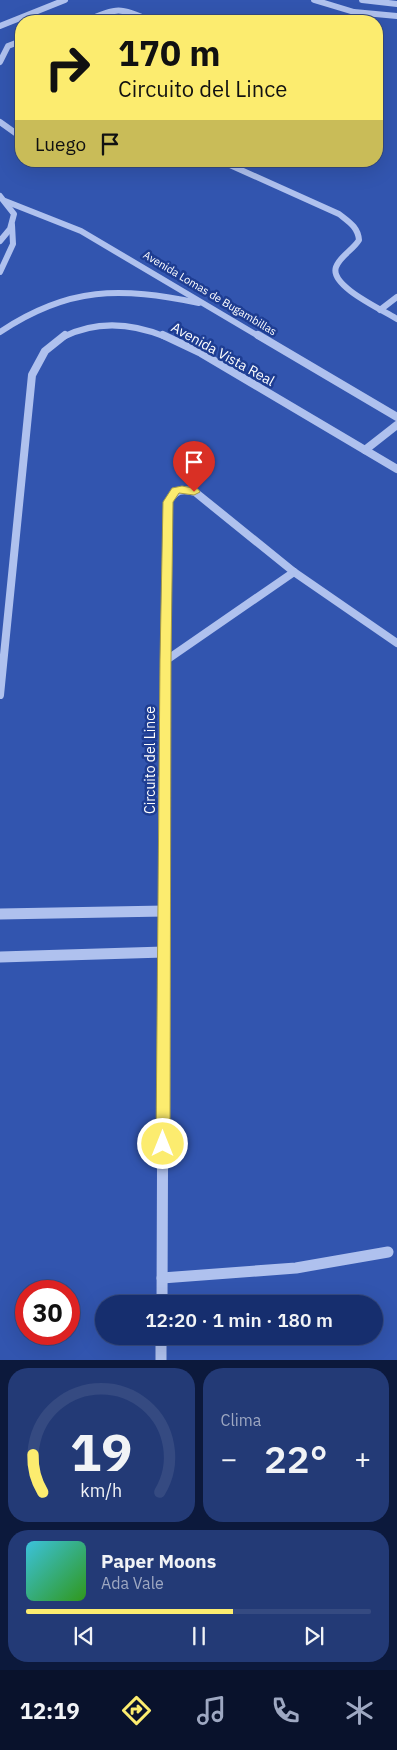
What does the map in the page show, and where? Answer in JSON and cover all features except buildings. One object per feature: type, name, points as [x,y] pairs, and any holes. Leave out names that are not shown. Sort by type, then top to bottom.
[{"type":"street","points":[[28,15],[65,0]]},
{"type":"street","points":[[314,0],[354,12],[397,16]]},
{"type":"street","points":[[362,0],[397,4]]},
{"type":"street","points":[[101,15],[118,8],[126,9],[138,15]]},
{"type":"street","points":[[0,26],[15,20]]},
{"type":"street","points":[[0,62],[8,46],[15,43]]},
{"type":"street","points":[[8,46],[15,46]]},
{"type":"street","points":[[0,122],[15,133]]},
{"type":"street","points":[[0,134],[10,129]]},
{"type":"street","points":[[234,167],[339,214],[349,221],[356,229],[359,237],[356,247],[338,263],[335,271],[338,279],[342,286],[397,319]]},
{"type":"street","points":[[0,272],[13,244],[12,225],[14,214],[3,199]]},
{"type":"street","name":"Avenida Lomas de Bugambillas","points":[[3,199],[81,231],[397,417]]},
{"type":"street","points":[[0,241],[6,236],[12,225]]},
{"type":"street","name":"Avenida Vista Real","points":[[0,332],[19,318],[41,306],[68,298],[101,293],[131,292],[206,304]]},
{"type":"street","points":[[380,310],[397,297]]},
{"type":"street","name":"Avenida Vista Real","points":[[0,694],[32,375],[41,355],[54,342],[72,332],[111,324],[130,325],[156,332],[193,350],[397,469]]},
{"type":"street","points":[[365,450],[397,425]]},
{"type":"street","name":"Circuito del Lince","points":[[162,1295],[165,660],[168,502],[176,490],[182,489],[194,492],[294,572],[397,643]]},
{"type":"street","points":[[165,660],[294,572]]},
{"type":"street","points":[[0,914],[165,911]]},
{"type":"street","points":[[0,957],[164,952]]},
{"type":"street","points":[[162,1278],[296,1268],[388,1252]]},
{"type":"street","points":[[161,1345],[161,1360]]},
{"type":"shaded area","points":[[0,0],[397,0],[397,1360],[0,1360]]},
{"type":"route","points":[[163,1144],[165,660],[168,502],[176,490],[182,489],[194,492]]}]
